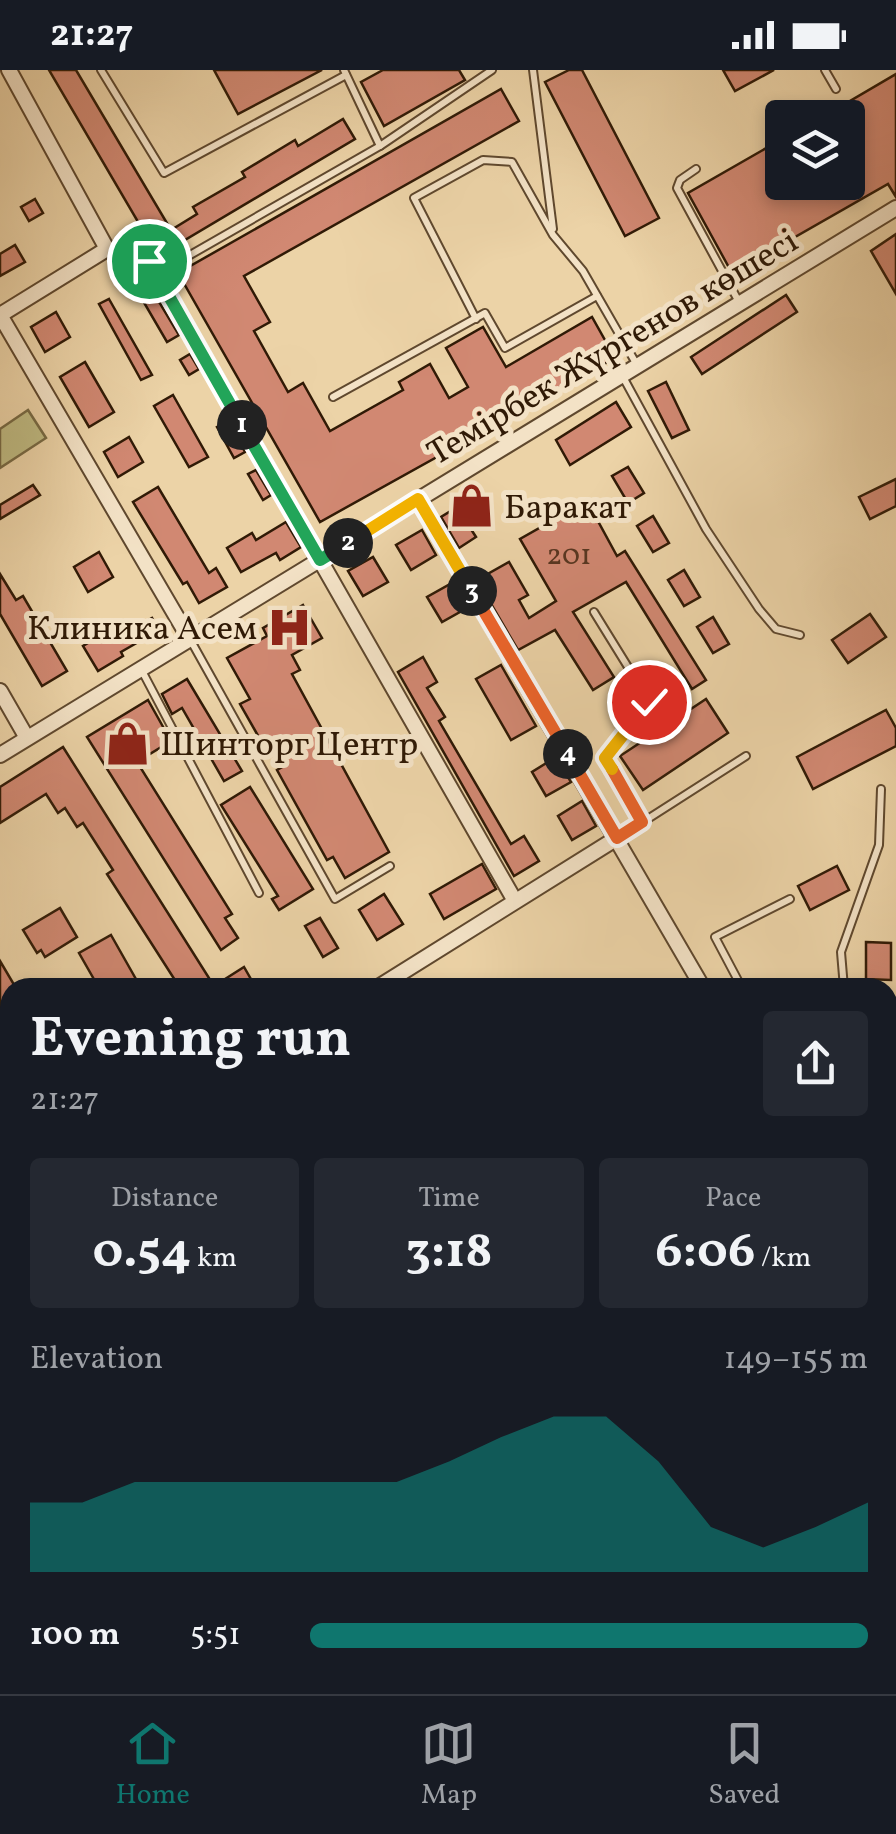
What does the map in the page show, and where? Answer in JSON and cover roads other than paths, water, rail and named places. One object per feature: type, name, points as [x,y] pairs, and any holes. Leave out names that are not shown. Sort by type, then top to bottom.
[{"type":"street","points":[[9,70],[107,249],[149,261],[515,901]]},
{"type":"street","name":"Темірбек Жүргенов көшесі","points":[[0,754],[896,208]]},
{"type":"street","points":[[107,249],[0,315],[189,638]]},
{"type":"street","points":[[418,499],[697,978]]},
{"type":"street","points":[[0,691],[27,738]]},
{"type":"street","points":[[393,978],[617,838]]},
{"type":"lane","points":[[101,70],[164,174],[345,72],[380,146]]},
{"type":"lane","points":[[156,274],[380,146],[492,70]]},
{"type":"lane","points":[[533,70],[553,235]]},
{"type":"lane","points":[[826,70],[836,89]]},
{"type":"lane","points":[[476,318],[414,198],[482,160],[512,162],[553,235],[583,271],[638,366]]},
{"type":"lane","points":[[696,169],[680,180],[677,188],[740,304]]},
{"type":"lane","points":[[333,397],[486,313],[505,348],[597,296]]},
{"type":"lane","points":[[622,376],[706,529],[759,609],[776,629],[800,635]]},
{"type":"lane","points":[[594,612],[649,702],[605,758],[642,822]]},
{"type":"lane","points":[[189,638],[335,899],[390,866]]},
{"type":"lane","points":[[140,668],[260,892]]},
{"type":"lane","points":[[617,838],[746,756]]},
{"type":"lane","points":[[843,978],[841,952],[879,845],[881,789]]},
{"type":"lane","points":[[737,978],[716,936],[790,898]]},
{"type":"place","name":"Баракат","points":[[471,506]]},
{"type":"place","name":"Клиника Асем","points":[[290,627]]},
{"type":"place","name":"Шинторг Центр","points":[[127,743]]}]
